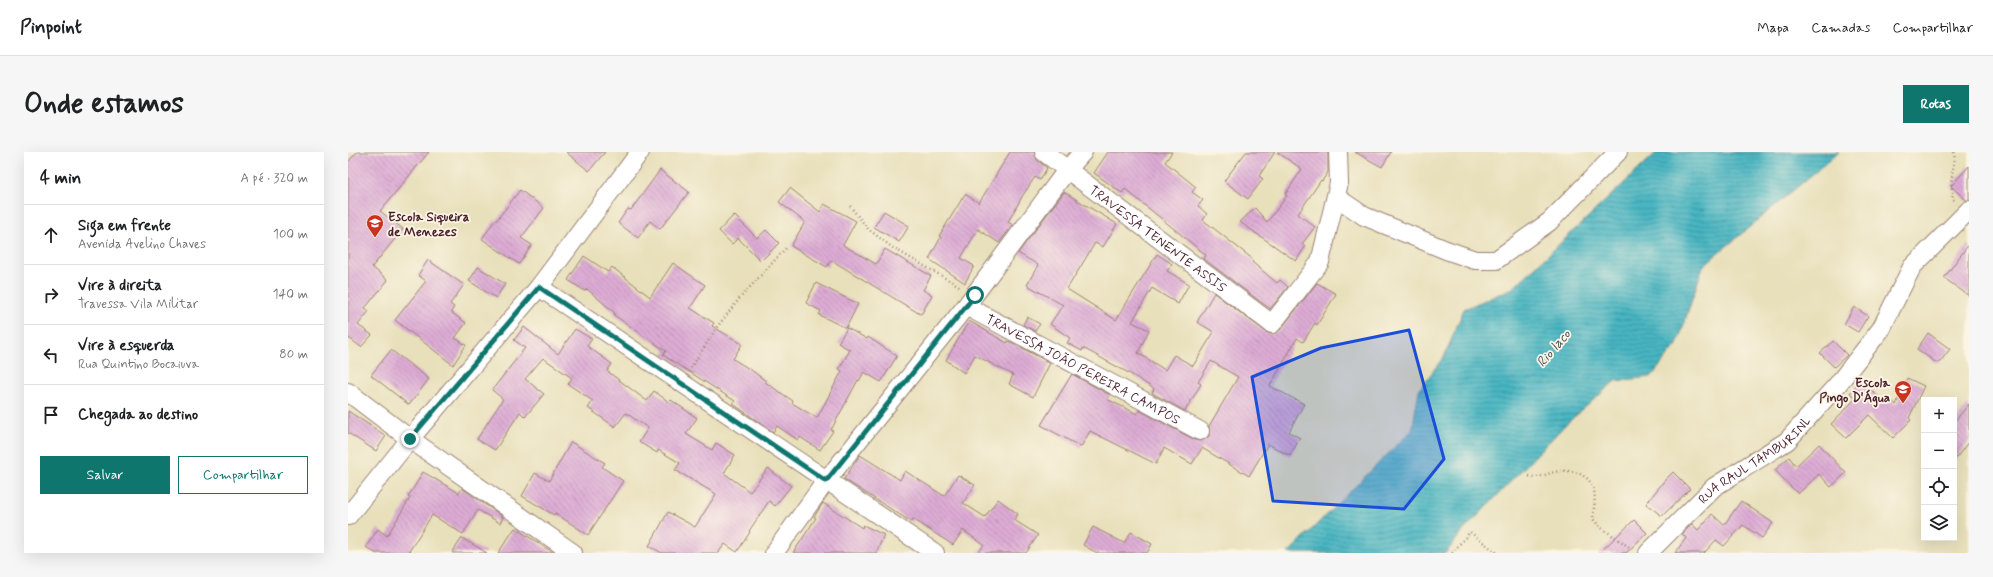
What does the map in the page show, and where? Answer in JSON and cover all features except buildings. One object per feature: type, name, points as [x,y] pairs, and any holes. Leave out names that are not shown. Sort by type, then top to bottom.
[{"type":"street","points":[[348,516],[410,439],[539,287],[640,152]]},
{"type":"street","name":"TRAVESSA TENENTE ASSIS","points":[[1044,152],[1272,324],[1320,262],[1336,197]]},
{"type":"street","points":[[774,553],[826,481],[971,301],[1067,170],[1083,152]]},
{"type":"street","points":[[1338,152],[1339,183],[1336,197],[1364,216],[1446,250],[1475,260],[1496,260],[1549,222],[1618,152]]},
{"type":"street","name":"RUA RAUL TAMBURINL","points":[[1648,553],[1714,487],[1787,441],[1838,384],[1881,329],[1912,267],[1969,210]]},
{"type":"street","points":[[539,287],[935,553]]},
{"type":"street","name":"TRAVESSA JOÃO PEREIRA CAMPOS","points":[[971,301],[1200,431]]},
{"type":"street","points":[[348,392],[410,439],[573,553]]},
{"type":"path","points":[[1954,152],[1956,160],[1952,175],[1952,199],[1969,210]]},
{"type":"path","points":[[850,206],[868,229],[971,301]]},
{"type":"path","points":[[680,383],[717,327],[740,298],[787,247]]},
{"type":"path","points":[[1528,476],[1536,478],[1567,470],[1581,475],[1591,481],[1595,493],[1593,519],[1637,553]]},
{"type":"path","points":[[1452,553],[1470,532],[1496,553]]},
{"type":"highlighted area","points":[[1409,330],[1444,459],[1404,509],[1273,501],[1252,377],[1321,348]]},
{"type":"water","name":"Rio Iaco","points":[[1657,152],[1839,152],[1703,266],[1677,345],[1651,377],[1615,381],[1565,425],[1463,531],[1446,553],[1288,553],[1412,430],[1419,390],[1445,355],[1464,309],[1513,288]]},
{"type":"place","name":"Escola Siqueira de Menezes","points":[[375,238]]},
{"type":"place","name":"Escola Pingo D'Água","points":[[1903,404]]},
{"type":"route","points":[[410,439],[539,287],[826,481],[975,295]]}]
